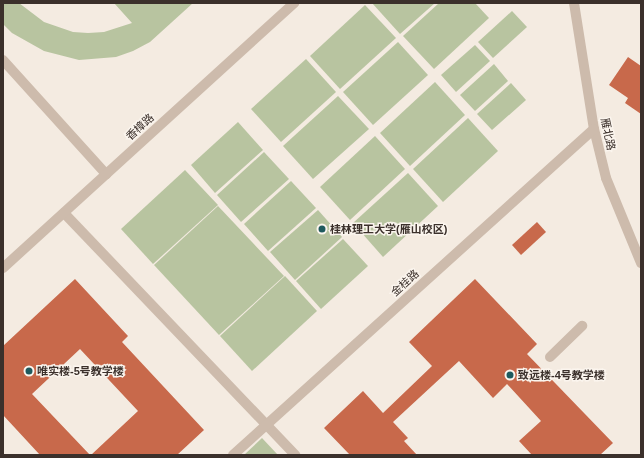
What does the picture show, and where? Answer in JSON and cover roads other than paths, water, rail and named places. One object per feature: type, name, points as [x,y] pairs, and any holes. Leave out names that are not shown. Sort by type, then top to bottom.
[{"type":"street","name":"香樟路","points":[[3,268],[294,3]]},
{"type":"street","name":"雁北路","points":[[574,3],[594,128],[606,178],[641,263]]},
{"type":"street","points":[[3,60],[106,174]]},
{"type":"street","name":"金桂路","points":[[233,455],[594,128]]},
{"type":"street","points":[[64,213],[295,455]]},
{"type":"street","points":[[550,357],[582,326]]},
{"type":"place","name":"桂林理工大学(雁山校区)","points":[[322,229]]},
{"type":"place","name":"唯实楼-5号教学楼","points":[[29,371]]},
{"type":"place","name":"致远楼-4号教学楼","points":[[510,375]]}]
